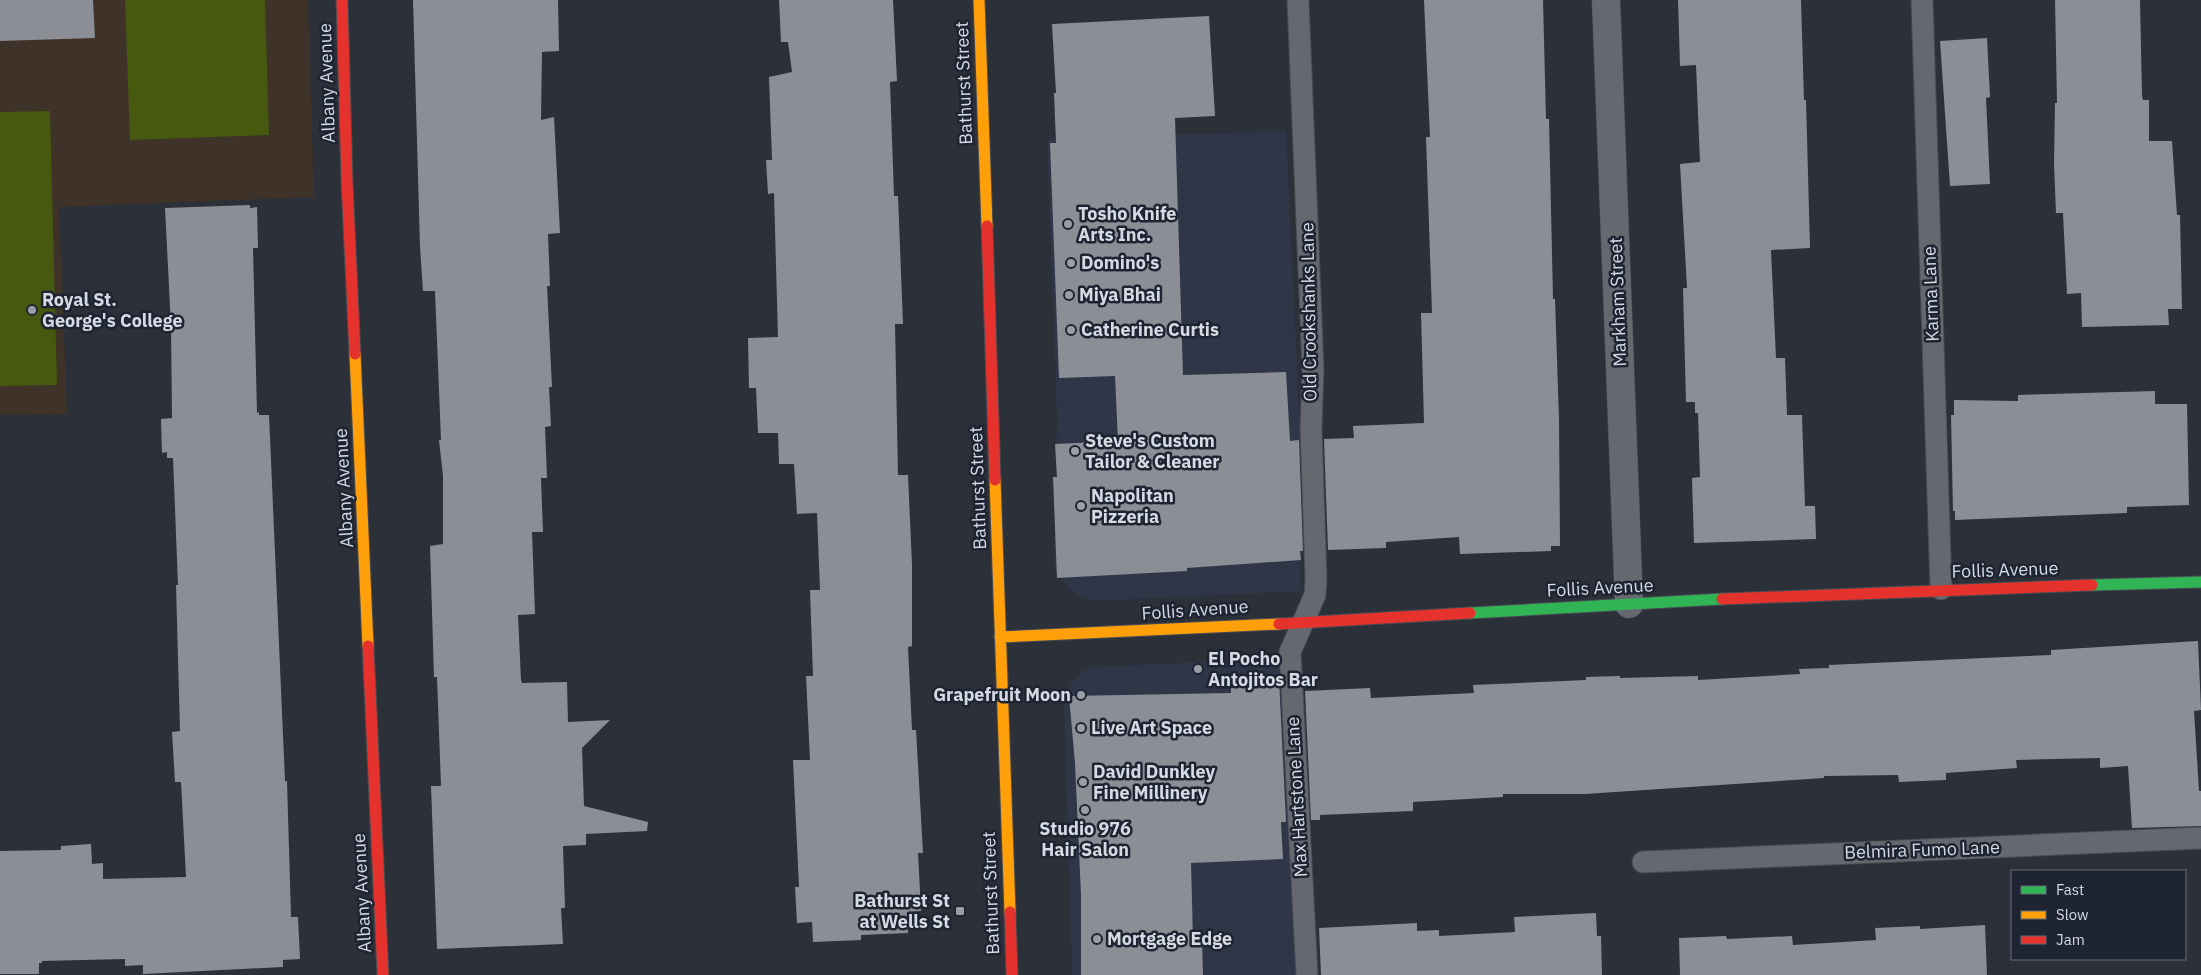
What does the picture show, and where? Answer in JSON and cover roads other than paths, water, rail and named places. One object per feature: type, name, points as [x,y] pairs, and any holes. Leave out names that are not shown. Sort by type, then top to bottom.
[{"type":"street","name":"Albany Avenue","points":[[342,0],[347,182],[383,975]]},
{"type":"street","name":"Bathurst Street","points":[[979,0],[1012,975]]},
{"type":"street","name":"Markham Street","points":[[1606,0],[1629,604]]},
{"type":"street","name":"Follis Avenue","points":[[1000,637],[1941,589],[2201,582]]},
{"type":"lane","name":"Old Crookshanks Lane","points":[[1298,0],[1313,369],[1311,428],[1316,579],[1315,595],[1303,621]]},
{"type":"lane","name":"Karma Lane","points":[[1922,0],[1941,589]]},
{"type":"lane","name":"Max Hartstone Lane","points":[[1303,621],[1290,652],[1307,975]]},
{"type":"lane","name":"Belmira Fumo Lane","points":[[1643,862],[2201,838]]},
{"type":"place","name":"Tosho Knife Arts Inc.","points":[[1068,224]]},
{"type":"place","name":"Domino's","points":[[1071,263]]},
{"type":"place","name":"Miya Bhai","points":[[1069,295]]},
{"type":"place","name":"Royal St. George's College","points":[[32,310]]},
{"type":"place","name":"Catherine Curtis","points":[[1071,330]]},
{"type":"place","name":"Steve's Custom Tailor & Cleaner","points":[[1075,451]]},
{"type":"place","name":"Napolitan Pizzeria","points":[[1081,506]]},
{"type":"place","name":"El Pocho Antojitos Bar","points":[[1198,669]]},
{"type":"place","name":"Grapefruit Moon","points":[[1081,695]]},
{"type":"place","name":"Live Art Space","points":[[1081,728]]},
{"type":"place","name":"David Dunkley Fine Millinery","points":[[1083,782]]},
{"type":"place","name":"Studio 976 Hair Salon","points":[[1085,810]]},
{"type":"place","name":"Bathurst St at Wells St","points":[[960,911]]},
{"type":"place","name":"Mortgage Edge","points":[[1097,939]]}]
